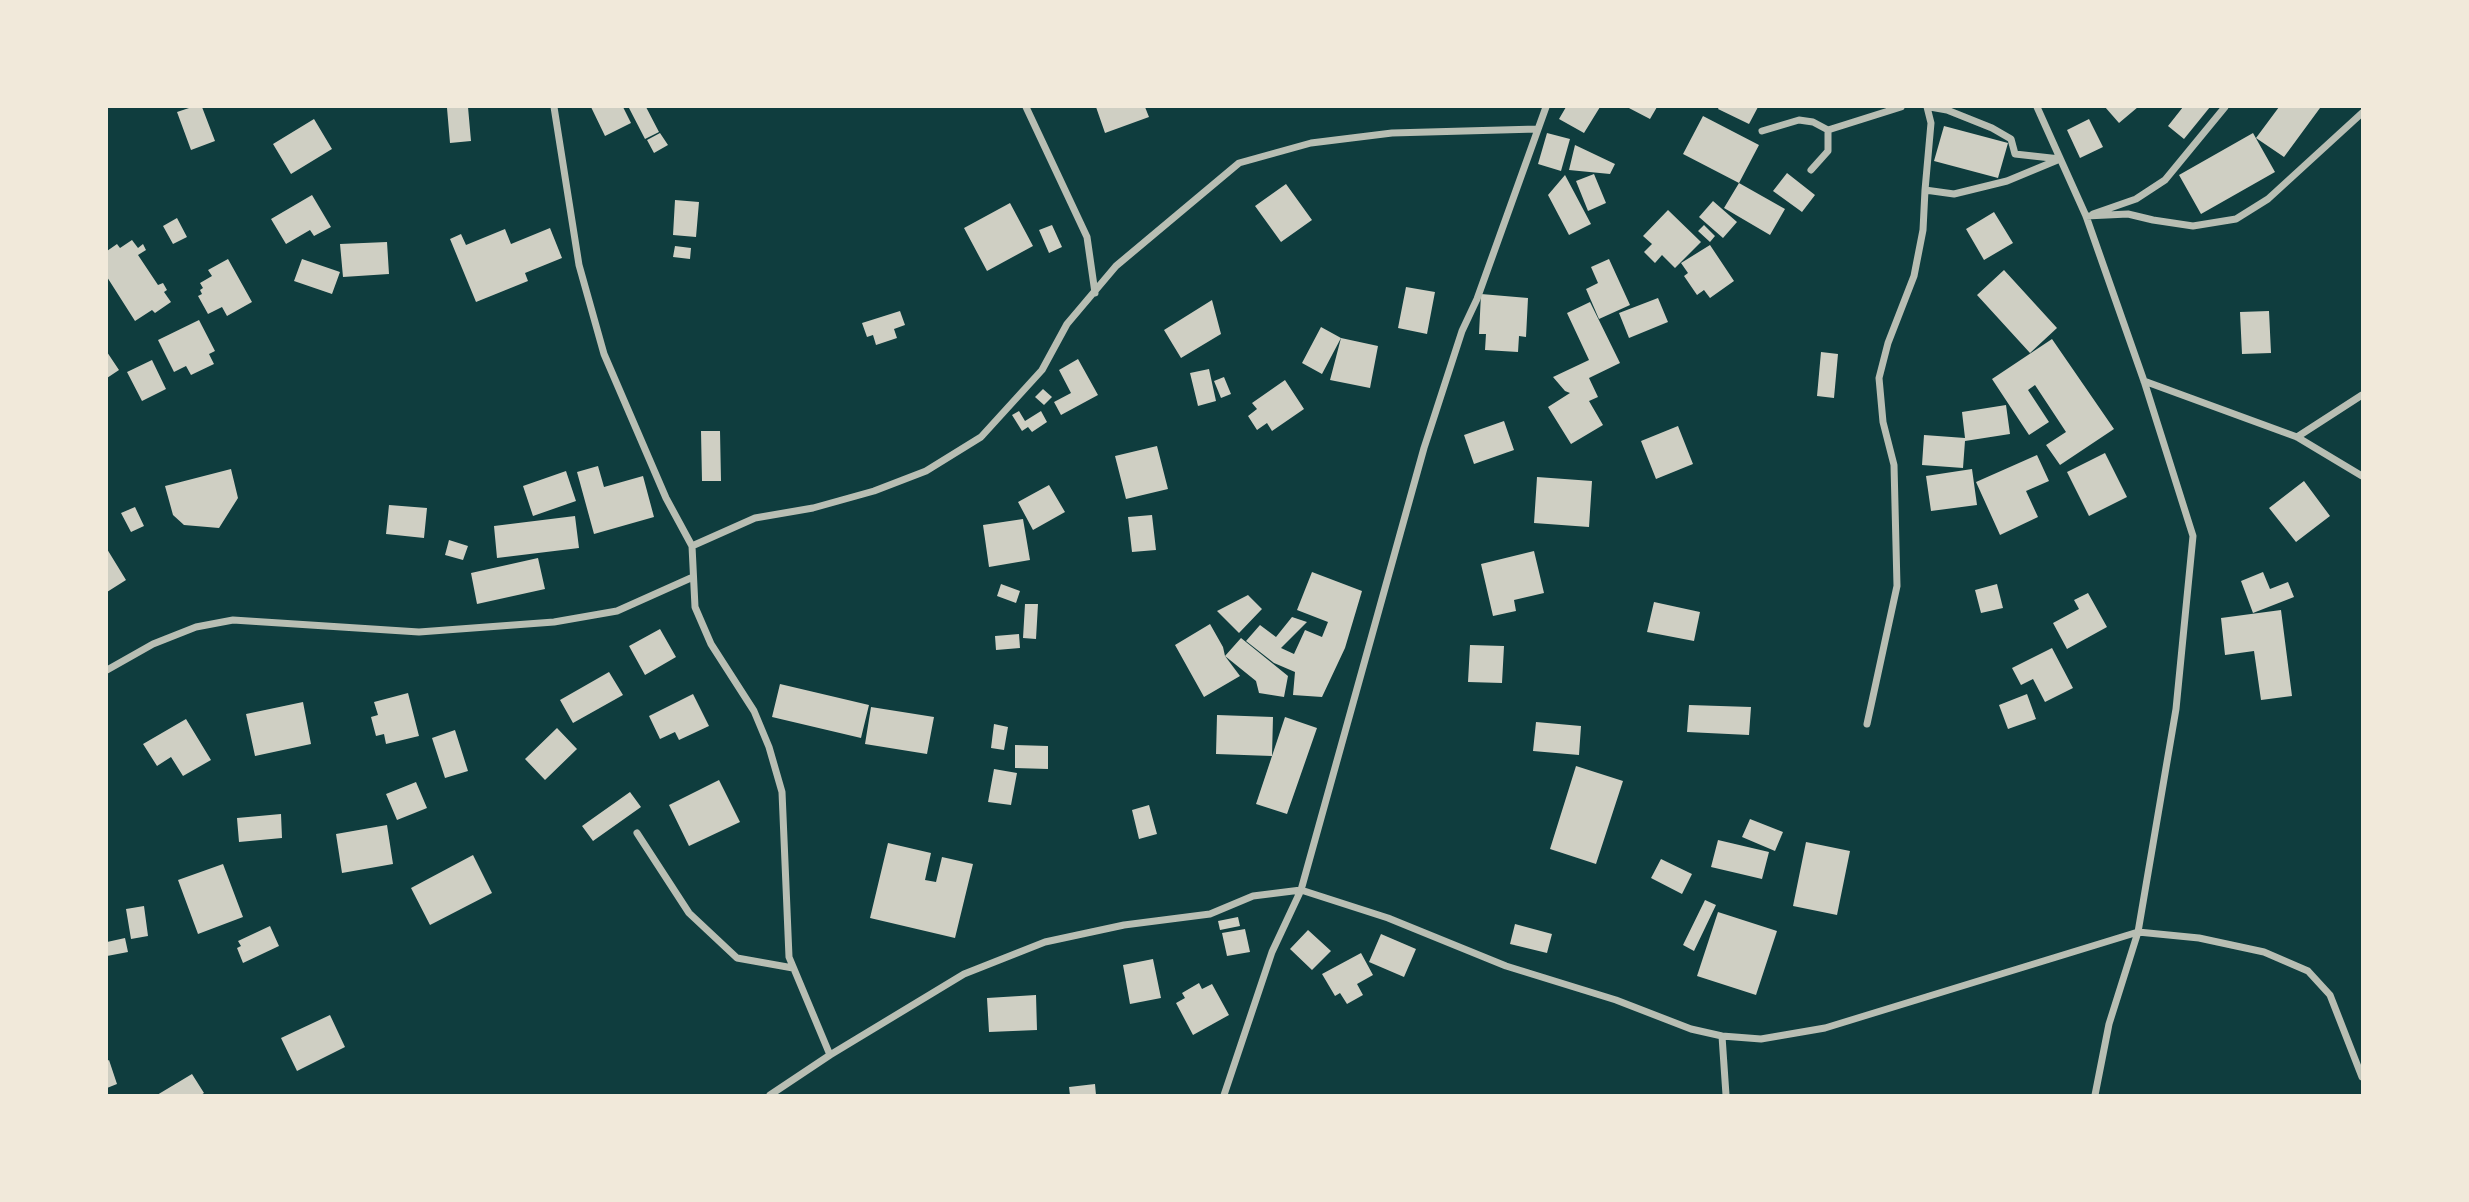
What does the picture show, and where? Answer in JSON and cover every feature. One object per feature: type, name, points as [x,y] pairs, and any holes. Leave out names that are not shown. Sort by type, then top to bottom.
[{"type":"street","points":[[554,107],[579,265],[604,354],[666,498],[692,546],[695,607],[711,643],[754,712],[769,747],[782,792],[789,957],[830,1055]]},
{"type":"street","points":[[1026,107],[1087,237],[1095,293]]},
{"type":"street","points":[[1224,1095],[1272,952],[1301,890],[1424,448],[1462,331],[1477,299],[1546,107]]},
{"type":"street","points":[[1828,131],[1901,107]]},
{"type":"street","points":[[1867,724],[1897,586],[1894,466],[1883,422],[1879,378],[1888,343],[1914,276],[1923,230],[1931,123],[1928,107],[1947,110],[1992,128],[2011,139],[2015,153],[2060,159]]},
{"type":"street","points":[[2037,107],[2086,216],[2144,381],[2193,536],[2176,709],[2138,932],[2109,1024],[2095,1095]]},
{"type":"street","points":[[2086,216],[2136,198],[2165,180],[2225,107]]},
{"type":"street","points":[[2086,216],[2128,214],[2193,226],[2236,219],[2267,199],[2362,113]]},
{"type":"street","points":[[1762,131],[1799,120],[1814,122],[1828,131]]},
{"type":"street","points":[[692,546],[755,518],[813,508],[874,491],[926,471],[981,437],[1042,370],[1067,324],[1116,266],[1239,163],[1311,143],[1392,133],[1537,129]]},
{"type":"street","points":[[1811,170],[1828,150],[1828,131]]},
{"type":"street","points":[[1925,190],[1954,194],[2007,181],[2060,159]]},
{"type":"street","points":[[2144,381],[2297,437],[2362,476]]},
{"type":"street","points":[[2297,437],[2362,395]]},
{"type":"street","points":[[107,670],[153,644],[196,627],[233,620],[419,632],[554,622],[618,611],[693,577]]},
{"type":"street","points":[[637,833],[689,913],[737,958],[793,968]]},
{"type":"street","points":[[769,1095],[964,974],[1045,942],[1124,925],[1210,914],[1253,896],[1301,890],[1388,918],[1507,966],[1616,1000],[1691,1029],[1722,1036],[1761,1039],[1825,1028],[2138,932],[2199,937],[2264,951],[2308,971],[2330,995],[2362,1077]]},
{"type":"street","points":[[1722,1036],[1726,1095]]},
{"type":"building","points":[[202,107],[215,141],[191,150],[177,112]]},
{"type":"building","points":[[468,107],[471,141],[450,143],[447,108]]},
{"type":"building","points":[[591,107],[623,107],[631,123],[605,136]]},
{"type":"building","points":[[646,107],[659,132],[645,139],[629,108]]},
{"type":"building","points":[[1096,107],[1145,107],[1149,117],[1105,133]]},
{"type":"building","points":[[1566,107],[1600,107],[1584,133],[1559,119]]},
{"type":"building","points":[[1627,107],[1657,107],[1650,119]]},
{"type":"building","points":[[1758,107],[1749,124],[1718,109]]},
{"type":"building","points":[[2105,107],[2138,107],[2119,123]]},
{"type":"building","points":[[2183,107],[2210,107],[2184,139],[2168,126]]},
{"type":"building","points":[[2279,107],[2320,108],[2284,157],[2256,138]]},
{"type":"building","points":[[1703,116],[1759,145],[1739,183],[1683,154]]},
{"type":"building","points":[[314,119],[332,149],[291,174],[273,144]]},
{"type":"building","points":[[2089,119],[2103,147],[2080,158],[2067,130]]},
{"type":"building","points":[[1944,126],[2008,143],[1998,178],[1934,161]]},
{"type":"building","points":[[660,133],[668,145],[654,153],[647,140]]},
{"type":"building","points":[[1547,133],[1570,139],[1561,171],[1538,164]]},
{"type":"building","points":[[2253,133],[2275,172],[2201,214],[2179,175]]},
{"type":"building","points":[[1575,145],[1615,164],[1610,174],[1569,170]]},
{"type":"building","points":[[1787,173],[1815,195],[1802,212],[1773,191]]},
{"type":"building","points":[[1594,174],[1606,203],[1588,211],[1576,181]]},
{"type":"building","points":[[1565,175],[1591,224],[1569,235],[1548,195]]},
{"type":"building","points":[[1739,183],[1785,209],[1770,235],[1724,208]]},
{"type":"building","points":[[1286,184],[1312,220],[1281,242],[1255,206]]},
{"type":"building","points":[[312,195],[331,227],[314,236],[310,230],[286,244],[271,219]]},
{"type":"building","points":[[675,200],[699,202],[696,237],[673,235]]},
{"type":"building","points":[[1713,201],[1737,222],[1723,238],[1699,217]]},
{"type":"building","points":[[1010,203],[1033,246],[987,271],[964,228]]},
{"type":"building","points":[[1668,210],[1701,242],[1675,268],[1662,255],[1655,263],[1644,252],[1652,244],[1643,236]]},
{"type":"building","points":[[1994,212],[2013,243],[1984,260],[1966,229]]},
{"type":"building","points":[[177,218],[187,237],[173,244],[163,226]]},
{"type":"building","points":[[1052,225],[1062,247],[1049,253],[1039,230]]},
{"type":"building","points":[[1704,225],[1715,236],[1710,242],[1698,231]]},
{"type":"building","points":[[550,228],[562,258],[525,273],[528,281],[476,302],[450,239],[461,234],[466,245],[505,229],[511,244]]},
{"type":"building","points":[[132,240],[138,248],[143,244],[146,250],[138,255],[158,285],[163,283],[167,290],[164,292],[171,302],[155,313],[152,310],[135,321],[107,277],[107,251],[117,244],[120,248]]},
{"type":"building","points":[[387,242],[389,274],[343,277],[340,244]]},
{"type":"building","points":[[1710,245],[1734,281],[1710,298],[1704,290],[1697,295],[1684,276],[1688,273],[1681,263]]},
{"type":"building","points":[[675,246],[691,248],[690,259],[673,257]]},
{"type":"building","points":[[228,259],[252,302],[227,316],[222,307],[208,314],[198,296],[202,294],[200,290],[203,288],[200,283],[212,276],[208,270]]},
{"type":"building","points":[[302,259],[340,272],[332,294],[294,281]]},
{"type":"building","points":[[1609,259],[1630,305],[1599,319],[1586,289],[1598,283],[1591,267]]},
{"type":"building","points":[[2004,270],[2057,328],[2030,353],[1977,295]]},
{"type":"building","points":[[1406,287],[1435,292],[1427,334],[1398,328]]},
{"type":"building","points":[[1481,294],[1528,298],[1526,337],[1519,336],[1518,352],[1485,350],[1486,334],[1479,334]]},
{"type":"building","points":[[1658,298],[1668,322],[1629,338],[1619,313]]},
{"type":"building","points":[[1212,300],[1221,334],[1181,358],[1164,330]]},
{"type":"building","points":[[1590,302],[1620,363],[1589,378],[1598,397],[1589,401],[1603,425],[1571,444],[1548,407],[1570,393],[1553,377],[1589,360],[1567,313]]},
{"type":"building","points":[[900,311],[905,325],[894,329],[897,338],[876,345],[873,335],[867,337],[862,323]]},
{"type":"building","points":[[2269,311],[2271,353],[2242,354],[2240,312]]},
{"type":"building","points":[[199,320],[215,351],[209,354],[214,364],[191,375],[186,366],[174,372],[158,340]]},
{"type":"building","points":[[1321,327],[1341,338],[1322,374],[1302,363]]},
{"type":"building","points":[[1341,338],[1378,346],[1370,388],[1330,380]]},
{"type":"building","points":[[2052,339],[2114,429],[2060,465],[2046,445],[2066,432],[2035,385],[2028,390],[2049,422],[2029,435],[1992,379]]},
{"type":"building","points":[[107,352],[119,370],[107,378]]},
{"type":"building","points":[[1821,352],[1838,354],[1834,398],[1817,396]]},
{"type":"building","points":[[1078,359],[1098,395],[1061,415],[1054,402],[1071,393],[1059,370]]},
{"type":"building","points":[[152,360],[166,389],[142,401],[127,372]]},
{"type":"building","points":[[1209,369],[1216,401],[1198,406],[1190,373]]},
{"type":"building","points":[[1224,377],[1231,394],[1221,398],[1214,381]]},
{"type":"building","points":[[1285,380],[1304,409],[1272,431],[1267,423],[1257,430],[1248,416],[1257,409],[1252,403]]},
{"type":"building","points":[[1043,389],[1052,397],[1044,405],[1035,397]]},
{"type":"building","points":[[2006,405],[2010,434],[1965,441],[1963,468],[1922,465],[1924,435],[1965,438],[1962,412]]},
{"type":"building","points":[[1019,411],[1025,421],[1041,411],[1047,422],[1032,432],[1028,427],[1022,431],[1012,415]]},
{"type":"building","points":[[1504,421],[1514,450],[1474,464],[1464,435]]},
{"type":"building","points":[[1678,426],[1693,464],[1656,479],[1641,441]]},
{"type":"building","points":[[701,431],[720,431],[721,481],[702,481]]},
{"type":"building","points":[[1157,446],[1168,489],[1126,499],[1115,456]]},
{"type":"building","points":[[2105,453],[2127,497],[2089,516],[2067,472]]},
{"type":"building","points":[[2037,455],[2049,481],[2026,491],[2038,517],[2000,535],[1976,482]]},
{"type":"building","points":[[598,466],[604,487],[643,476],[654,517],[594,534],[577,472]]},
{"type":"building","points":[[231,469],[238,498],[219,528],[184,525],[173,515],[165,486]]},
{"type":"building","points":[[1972,469],[1977,505],[1931,511],[1926,476]]},
{"type":"building","points":[[566,471],[576,501],[533,516],[523,486]]},
{"type":"building","points":[[1537,477],[1592,481],[1589,527],[1534,523]]},
{"type":"building","points":[[2304,481],[2330,516],[2296,542],[2269,508]]},
{"type":"building","points":[[1049,485],[1065,512],[1033,530],[1018,502]]},
{"type":"building","points":[[389,505],[427,508],[424,538],[386,534]]},
{"type":"building","points":[[135,507],[144,526],[131,532],[121,513]]},
{"type":"building","points":[[1152,515],[1156,550],[1132,552],[1128,517]]},
{"type":"building","points":[[575,516],[579,548],[497,558],[494,526]]},
{"type":"building","points":[[1023,519],[1030,560],[989,567],[983,525]]},
{"type":"building","points":[[449,540],[468,546],[463,560],[445,555]]},
{"type":"building","points":[[107,549],[126,580],[107,592]]},
{"type":"building","points":[[1534,551],[1544,593],[1514,600],[1516,611],[1493,616],[1481,564]]},
{"type":"building","points":[[538,558],[545,589],[477,604],[471,573]]},
{"type":"building","points":[[1312,572],[1362,591],[1345,648],[1322,697],[1293,695],[1295,672],[1274,663],[1246,641],[1260,625],[1276,637],[1292,617],[1307,622],[1281,648],[1294,654],[1305,630],[1322,637],[1328,622],[1297,610]]},
{"type":"building","points":[[2263,572],[2270,589],[2288,582],[2294,597],[2253,613],[2241,581]]},
{"type":"building","points":[[1001,584],[1020,591],[1016,603],[997,596]]},
{"type":"building","points":[[1997,584],[2003,608],[1981,613],[1975,590]]},
{"type":"building","points":[[2088,593],[2107,627],[2067,649],[2053,623],[2079,609],[2074,600]]},
{"type":"building","points":[[1248,595],[1262,609],[1239,633],[1217,611]]},
{"type":"building","points":[[1654,602],[1700,612],[1694,641],[1647,632]]},
{"type":"building","points":[[1025,604],[1038,604],[1036,639],[1023,638]]},
{"type":"building","points":[[2281,610],[2292,696],[2261,700],[2254,651],[2225,655],[2221,618]]},
{"type":"building","points":[[1210,624],[1225,656],[1240,676],[1204,697],[1175,645]]},
{"type":"building","points":[[660,629],[676,657],[645,675],[629,646]]},
{"type":"building","points":[[1019,634],[1020,648],[996,650],[995,636]]},
{"type":"building","points":[[1241,638],[1288,676],[1284,697],[1259,693],[1256,681],[1225,656]]},
{"type":"building","points":[[1470,645],[1504,646],[1502,683],[1468,682]]},
{"type":"building","points":[[2052,648],[2073,688],[2045,702],[2033,679],[2021,685],[2012,668]]},
{"type":"building","points":[[609,672],[623,695],[573,723],[560,700]]},
{"type":"building","points":[[780,684],[869,705],[861,738],[772,717]]},
{"type":"building","points":[[408,693],[419,736],[386,744],[384,734],[376,736],[371,717],[378,715],[374,702]]},
{"type":"building","points":[[693,694],[709,726],[679,740],[675,732],[660,739],[649,716]]},
{"type":"building","points":[[2027,694],[2036,719],[2008,729],[1999,705]]},
{"type":"building","points":[[303,702],[311,744],[255,756],[246,714]]},
{"type":"building","points":[[1689,705],[1751,707],[1749,735],[1687,732]]},
{"type":"building","points":[[871,707],[934,717],[927,754],[865,744]]},
{"type":"building","points":[[1217,715],[1273,717],[1272,756],[1216,754]]},
{"type":"building","points":[[1285,717],[1317,728],[1287,814],[1256,804]]},
{"type":"building","points":[[186,719],[211,760],[183,776],[171,757],[157,766],[143,744]]},
{"type":"building","points":[[1536,722],[1581,726],[1579,755],[1533,751]]},
{"type":"building","points":[[994,724],[1008,727],[1004,750],[991,748]]},
{"type":"building","points":[[557,728],[577,749],[545,780],[525,759]]},
{"type":"building","points":[[455,730],[468,771],[445,778],[432,738]]},
{"type":"building","points":[[1015,745],[1048,746],[1048,769],[1015,768]]},
{"type":"building","points":[[1576,766],[1623,781],[1596,864],[1550,849]]},
{"type":"building","points":[[994,769],[1017,773],[1011,805],[988,802]]},
{"type":"building","points":[[719,780],[740,822],[689,846],[669,805]]},
{"type":"building","points":[[416,782],[427,808],[397,820],[386,794]]},
{"type":"building","points":[[630,792],[641,807],[593,841],[582,826]]},
{"type":"building","points":[[1149,805],[1157,834],[1139,839],[1132,810]]},
{"type":"building","points":[[281,814],[282,838],[239,842],[237,818]]},
{"type":"building","points":[[1750,819],[1783,832],[1775,851],[1742,837]]},
{"type":"building","points":[[387,825],[393,864],[342,873],[336,834]]},
{"type":"building","points":[[1718,840],[1769,852],[1762,879],[1711,867]]},
{"type":"building","points":[[1806,842],[1850,851],[1837,915],[1793,906]]},
{"type":"building","points":[[888,843],[931,853],[925,880],[936,882],[942,857],[973,864],[955,938],[870,918]]},
{"type":"building","points":[[473,855],[492,893],[430,925],[411,888]]},
{"type":"building","points":[[1661,859],[1692,874],[1682,894],[1651,878]]},
{"type":"building","points":[[223,864],[243,917],[198,934],[178,880]]},
{"type":"building","points":[[1705,900],[1716,905],[1694,951],[1683,945]]},
{"type":"building","points":[[144,906],[148,936],[131,939],[126,909]]},
{"type":"building","points":[[1718,912],[1777,931],[1756,995],[1697,976]]},
{"type":"building","points":[[1238,917],[1240,926],[1220,930],[1218,921]]},
{"type":"building","points":[[1515,924],[1552,934],[1547,953],[1510,944]]},
{"type":"building","points":[[270,926],[279,946],[243,963],[237,948],[241,946],[238,941]]},
{"type":"building","points":[[1245,929],[1250,952],[1227,956],[1222,933]]},
{"type":"building","points":[[1308,930],[1331,951],[1312,970],[1290,949]]},
{"type":"building","points":[[1381,934],[1416,949],[1404,977],[1369,962]]},
{"type":"building","points":[[125,938],[128,952],[107,956],[107,942]]},
{"type":"building","points":[[1361,953],[1373,975],[1357,984],[1363,995],[1347,1004],[1340,993],[1335,996],[1322,974]]},
{"type":"building","points":[[1153,959],[1161,998],[1130,1004],[1123,965]]},
{"type":"building","points":[[1199,983],[1202,989],[1212,984],[1229,1015],[1193,1035],[1176,1003],[1185,998],[1182,993]]},
{"type":"building","points":[[1036,995],[1037,1030],[989,1032],[987,998]]},
{"type":"building","points":[[330,1015],[345,1047],[297,1071],[281,1038]]},
{"type":"building","points":[[109,1060],[117,1084],[107,1088],[107,1061]]},
{"type":"building","points":[[192,1074],[204,1093],[201,1095],[157,1095]]},
{"type":"building","points":[[1095,1084],[1096,1095],[1070,1095],[1069,1087]]}]
